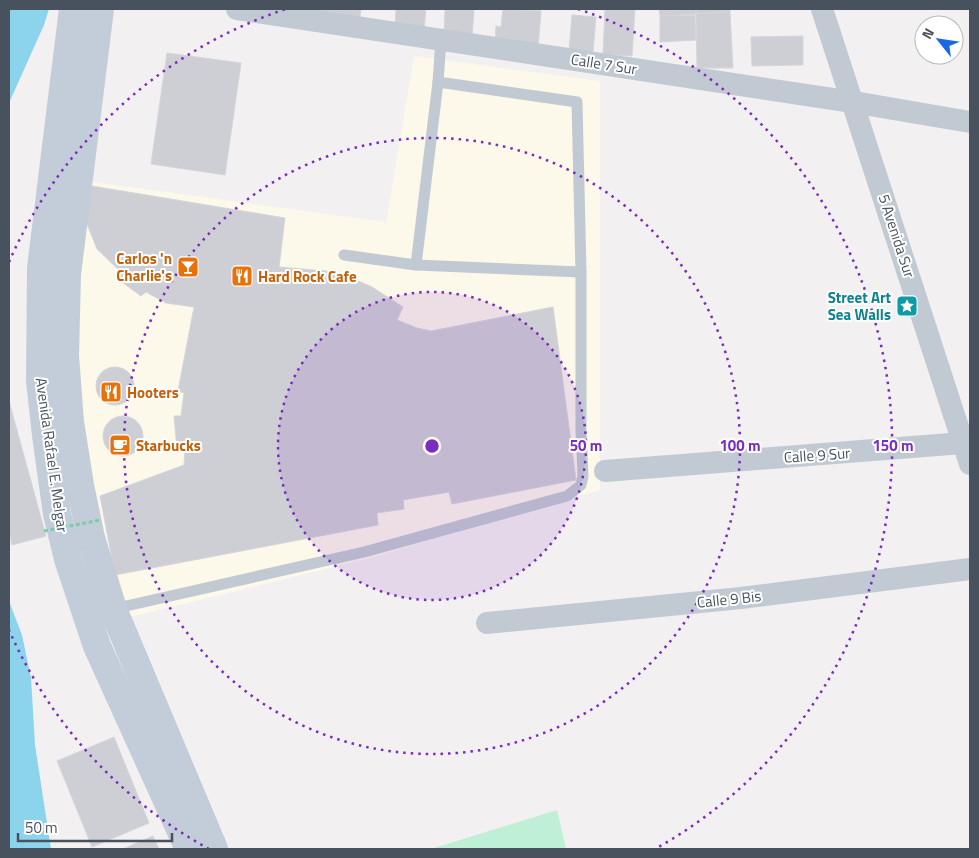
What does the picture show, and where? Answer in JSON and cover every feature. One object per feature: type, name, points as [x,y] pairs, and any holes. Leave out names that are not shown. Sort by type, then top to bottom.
[{"type":"main road","name":"Avenida Rafael E. Melgar","points":[[74,9],[41,268],[40,381],[48,452],[57,514],[68,559],[96,646],[189,849]]},
{"type":"main road","name":"Avenida Rafael E. Melgar","points":[[100,9],[67,274],[65,356],[70,422],[91,538],[113,609],[214,849]]},
{"type":"street","name":"Calle 7 Sur","points":[[237,9],[853,102],[970,122]]},
{"type":"street","name":"5 Avenida Sur","points":[[822,9],[968,450]]},
{"type":"street","name":"Calle 9 Sur","points":[[605,471],[968,450]]},
{"type":"street","name":"Calle 9 Bis","points":[[487,623],[741,598],[970,569]]},
{"type":"lane","points":[[416,265],[438,82],[441,40]]},
{"type":"lane","points":[[113,609],[364,552],[567,496],[581,485],[583,476],[581,430],[581,272],[577,102],[438,82]]},
{"type":"lane","points":[[344,254],[416,265],[581,272]]},
{"type":"path","points":[[44,531],[100,520]]},
{"type":"shaded area","points":[[414,56],[600,81],[600,490],[518,511],[379,556],[130,617],[114,583],[93,490],[83,417],[77,331],[79,180],[386,222]]},
{"type":"green space","points":[[557,810],[566,849],[431,849]]},
{"type":"water","points":[[9,9],[49,9],[44,25],[9,103]]},
{"type":"water","points":[[9,601],[22,635],[31,678],[35,745],[51,849],[9,849]]},
{"type":"building","points":[[277,9],[361,9],[359,24]]},
{"type":"building","points":[[396,9],[426,9],[424,30],[395,27]]},
{"type":"building","points":[[445,9],[474,9],[472,37],[444,36]]},
{"type":"building","points":[[503,9],[541,11],[538,48],[495,44],[496,26],[501,27]]},
{"type":"building","points":[[605,9],[635,9],[632,56],[603,54]]},
{"type":"building","points":[[659,9],[696,9],[696,14],[660,16]]},
{"type":"building","points":[[696,9],[730,9],[730,12],[696,14]]},
{"type":"building","points":[[730,12],[733,68],[697,68],[696,14]]},
{"type":"building","points":[[572,15],[596,17],[593,52],[569,51]]},
{"type":"building","points":[[695,15],[696,40],[660,42],[660,16]]},
{"type":"building","points":[[803,36],[803,65],[752,66],[751,37]]},
{"type":"building","points":[[167,53],[241,63],[225,175],[151,164]]},
{"type":"building","points":[[80,184],[285,218],[279,267],[337,272],[372,287],[403,307],[397,320],[417,328],[431,331],[553,307],[576,480],[452,504],[449,492],[403,500],[404,509],[377,513],[378,525],[115,575],[100,496],[184,465],[185,449],[177,449],[174,416],[181,416],[184,393],[178,391],[194,307],[166,303],[146,292],[141,296],[119,280],[122,273],[97,249],[83,214]]},
{"type":"building","points":[[115,367],[129,372],[134,386],[129,400],[115,405],[101,400],[96,386],[101,372]]},
{"type":"building","points":[[9,401],[46,536],[12,545],[9,531]]},
{"type":"building","points":[[119,416],[127,416],[134,419],[140,425],[143,436],[140,447],[134,453],[127,456],[119,456],[112,453],[106,447],[103,440],[103,432],[106,425],[112,419]]},
{"type":"building","points":[[114,737],[149,823],[92,847],[57,761]]},
{"type":"building","points":[[153,836],[159,849],[123,849]]},
{"type":"place","name":"Carlos 'n Charlie's","points":[[188,267]]},
{"type":"place","name":"Hard Rock Cafe","points":[[242,276]]},
{"type":"place","name":"Street Art Sea Walls","points":[[907,306]]},
{"type":"place","name":"Hooters","points":[[111,392]]},
{"type":"place","name":"Starbucks","points":[[120,445]]}]
